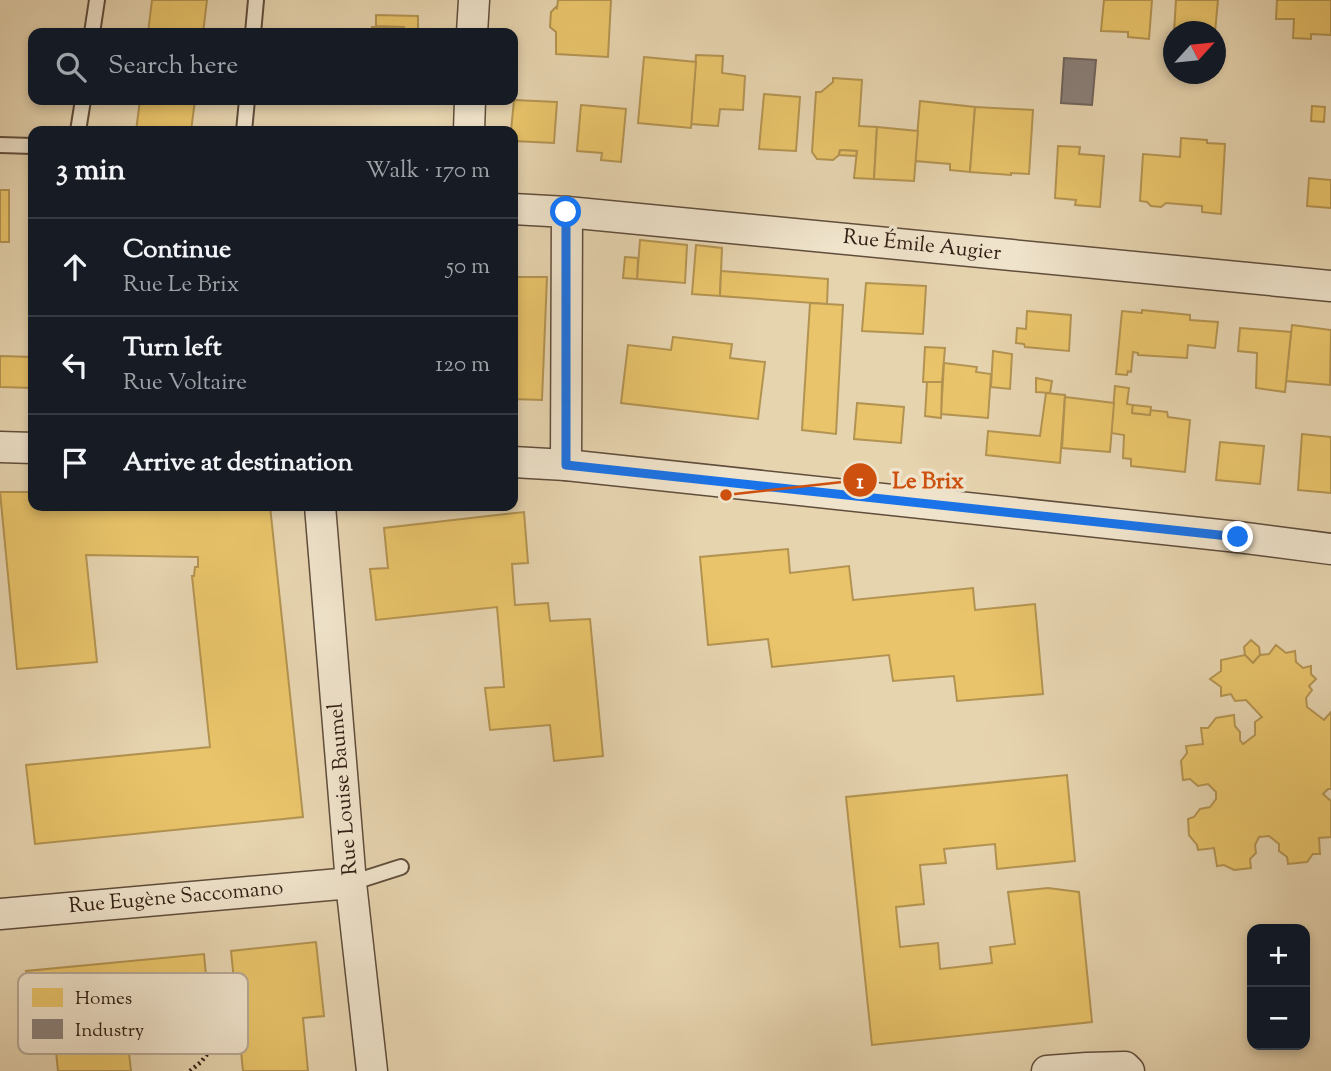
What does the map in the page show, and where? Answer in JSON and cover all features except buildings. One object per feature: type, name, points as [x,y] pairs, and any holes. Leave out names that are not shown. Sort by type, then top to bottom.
[{"type":"street","points":[[472,28],[474,0]]},
{"type":"street","points":[[469,126],[470,105]]},
{"type":"street","name":"Rue Émile Augier","points":[[518,209],[1331,286]]},
{"type":"street","points":[[566,212],[566,465]]},
{"type":"street","points":[[0,447],[28,448]]},
{"type":"street","points":[[518,462],[566,465],[1331,549]]},
{"type":"street","name":"Rue Louise Baumel","points":[[320,511],[351,883],[372,1071]]},
{"type":"street","name":"Rue Eugène Saccomano","points":[[0,914],[351,883]]},
{"type":"street","points":[[1047,1071],[1125,1067],[1129,1071]]},
{"type":"lane","points":[[93,28],[97,0]]},
{"type":"lane","points":[[253,28],[256,0]]},
{"type":"lane","points":[[79,126],[82,105]]},
{"type":"lane","points":[[244,126],[247,105]]},
{"type":"lane","points":[[0,145],[28,146]]},
{"type":"lane","points":[[351,883],[401,867]]},
{"type":"path","points":[[190,1071],[207,1054]]},
{"type":"place","name":"Le Brix","points":[[726,495]]},
{"type":"route","points":[[566,212],[566,465],[1238,537]]}]
